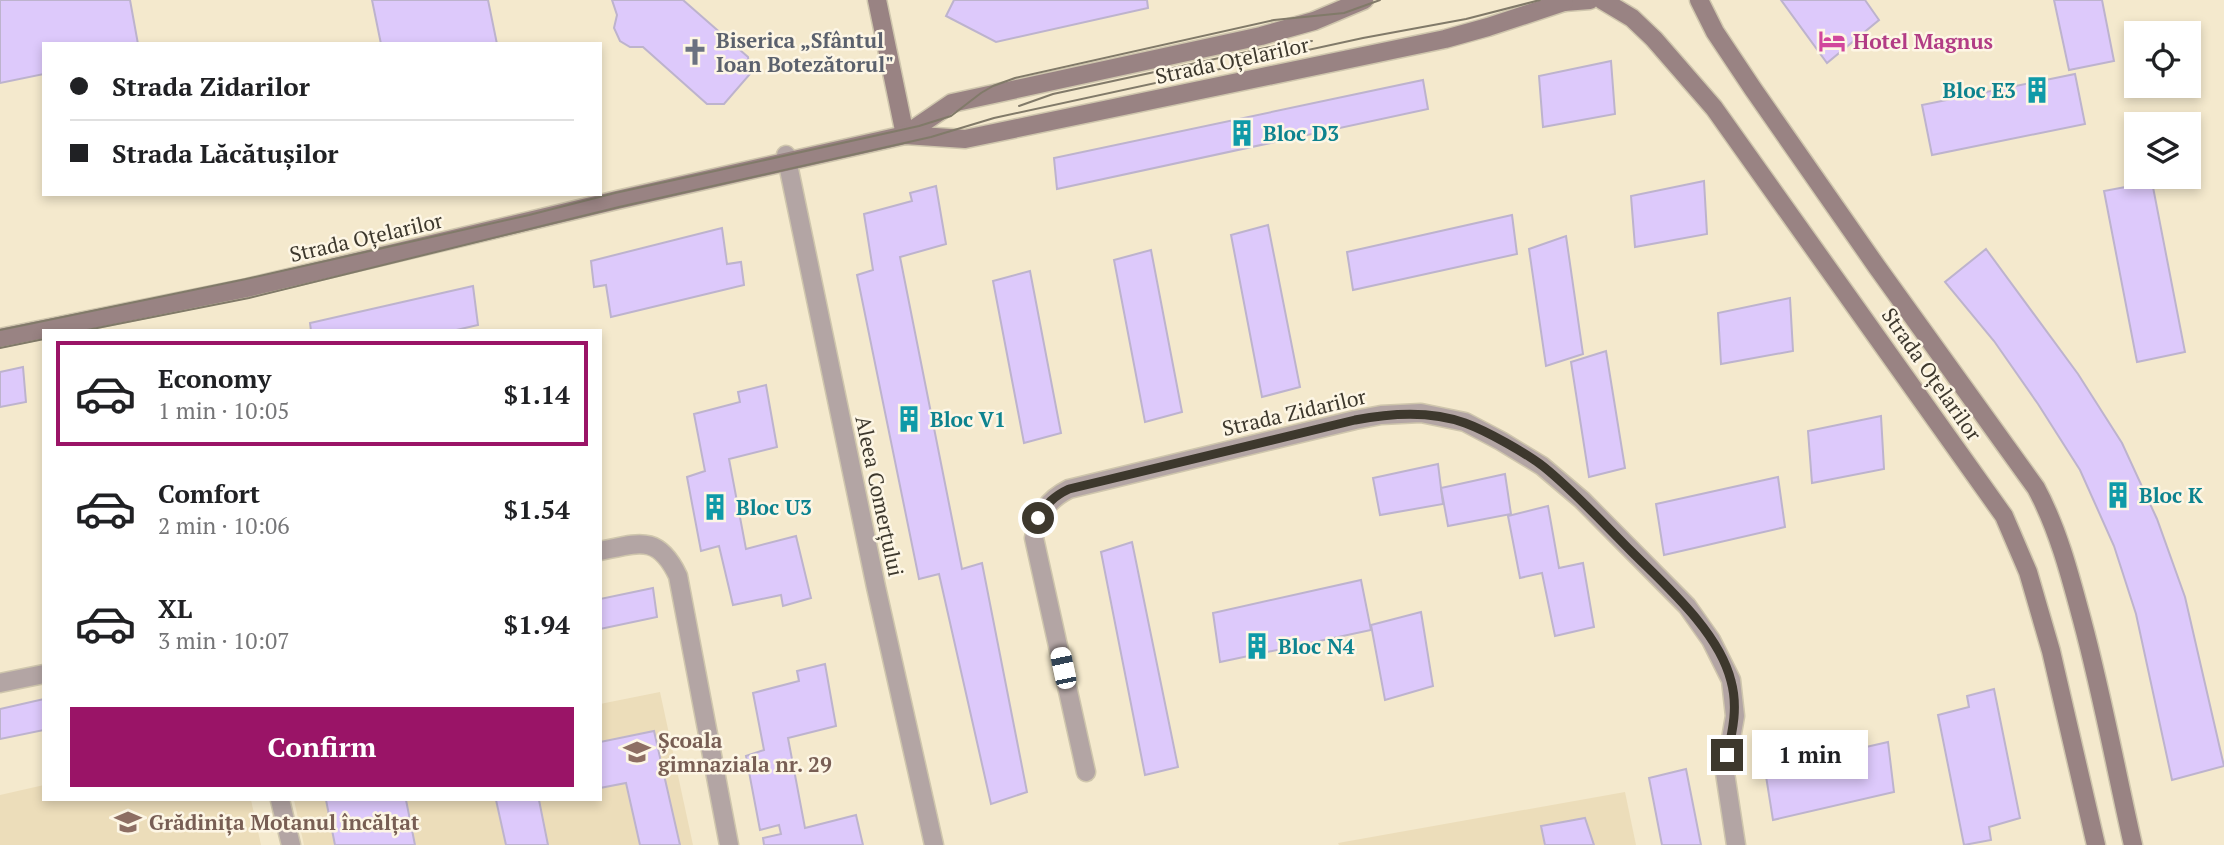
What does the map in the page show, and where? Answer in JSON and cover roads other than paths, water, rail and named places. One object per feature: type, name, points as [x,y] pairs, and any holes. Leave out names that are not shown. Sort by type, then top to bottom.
[{"type":"main road","points":[[877,0],[905,135]]},
{"type":"main road","name":"Strada Oțelarilor","points":[[905,135],[952,103],[1261,36],[1314,21],[1364,0]]},
{"type":"main road","name":"Strada Oțelarilor","points":[[44,329],[247,288],[786,158],[905,135],[965,139],[1445,39],[1561,1],[1590,0]]},
{"type":"main road","name":"Strada Oțelarilor","points":[[1602,0],[1632,18],[1654,39],[1714,107],[2004,516],[2028,572],[2052,651],[2095,845]]},
{"type":"main road","name":"Strada Oțelarilor","points":[[1699,0],[1715,32],[1753,89],[2036,488],[2045,505],[2068,566],[2084,627],[2133,845]]},
{"type":"main road","name":"Strada Oțelarilor","points":[[0,338],[42,329]]},
{"type":"street","name":"Aleea Comerțului","points":[[786,158],[876,587],[934,845]]},
{"type":"street","name":"Strada Zidarilor","points":[[1086,772],[1034,538],[1038,518],[1046,505],[1069,489],[1381,415],[1421,414],[1465,422],[1542,466],[1582,500],[1688,606],[1724,663],[1731,680],[1735,716],[1724,773],[1736,845]]},
{"type":"street","points":[[602,551],[644,544],[659,548],[671,561],[678,576],[729,845]]},
{"type":"street","points":[[0,683],[42,674]]},
{"type":"street","points":[[280,801],[291,845]]},
{"type":"tram line","points":[[0,330],[246,279],[919,126],[951,116],[981,93],[1015,78],[1274,20],[1344,13],[1380,0]]},
{"type":"tram line","points":[[92,329],[249,298],[619,207],[931,137],[994,118],[1363,38],[1466,19],[1540,0]]},
{"type":"tram line","points":[[1019,106],[1053,94],[1270,47],[1312,41]]},
{"type":"tram line","points":[[0,348],[42,339]]},
{"type":"place","name":"Hotel Magnus","points":[[1832,41]]},
{"type":"place","name":"Biserica „Sfântul Ioan Botezătorul\"","points":[[695,52]]},
{"type":"place","name":"Bloc E3","points":[[2037,90]]},
{"type":"place","name":"Bloc D3","points":[[1242,133]]},
{"type":"place","name":"Bloc V1","points":[[909,419]]},
{"type":"place","name":"Bloc K","points":[[2118,495]]},
{"type":"place","name":"Bloc U3","points":[[715,507]]},
{"type":"place","name":"Bloc N4","points":[[1257,646]]},
{"type":"place","name":"Școala gimnaziala nr. 29","points":[[637,752]]},
{"type":"place","name":"Grădinița Motanul încălțat","points":[[128,822]]}]
